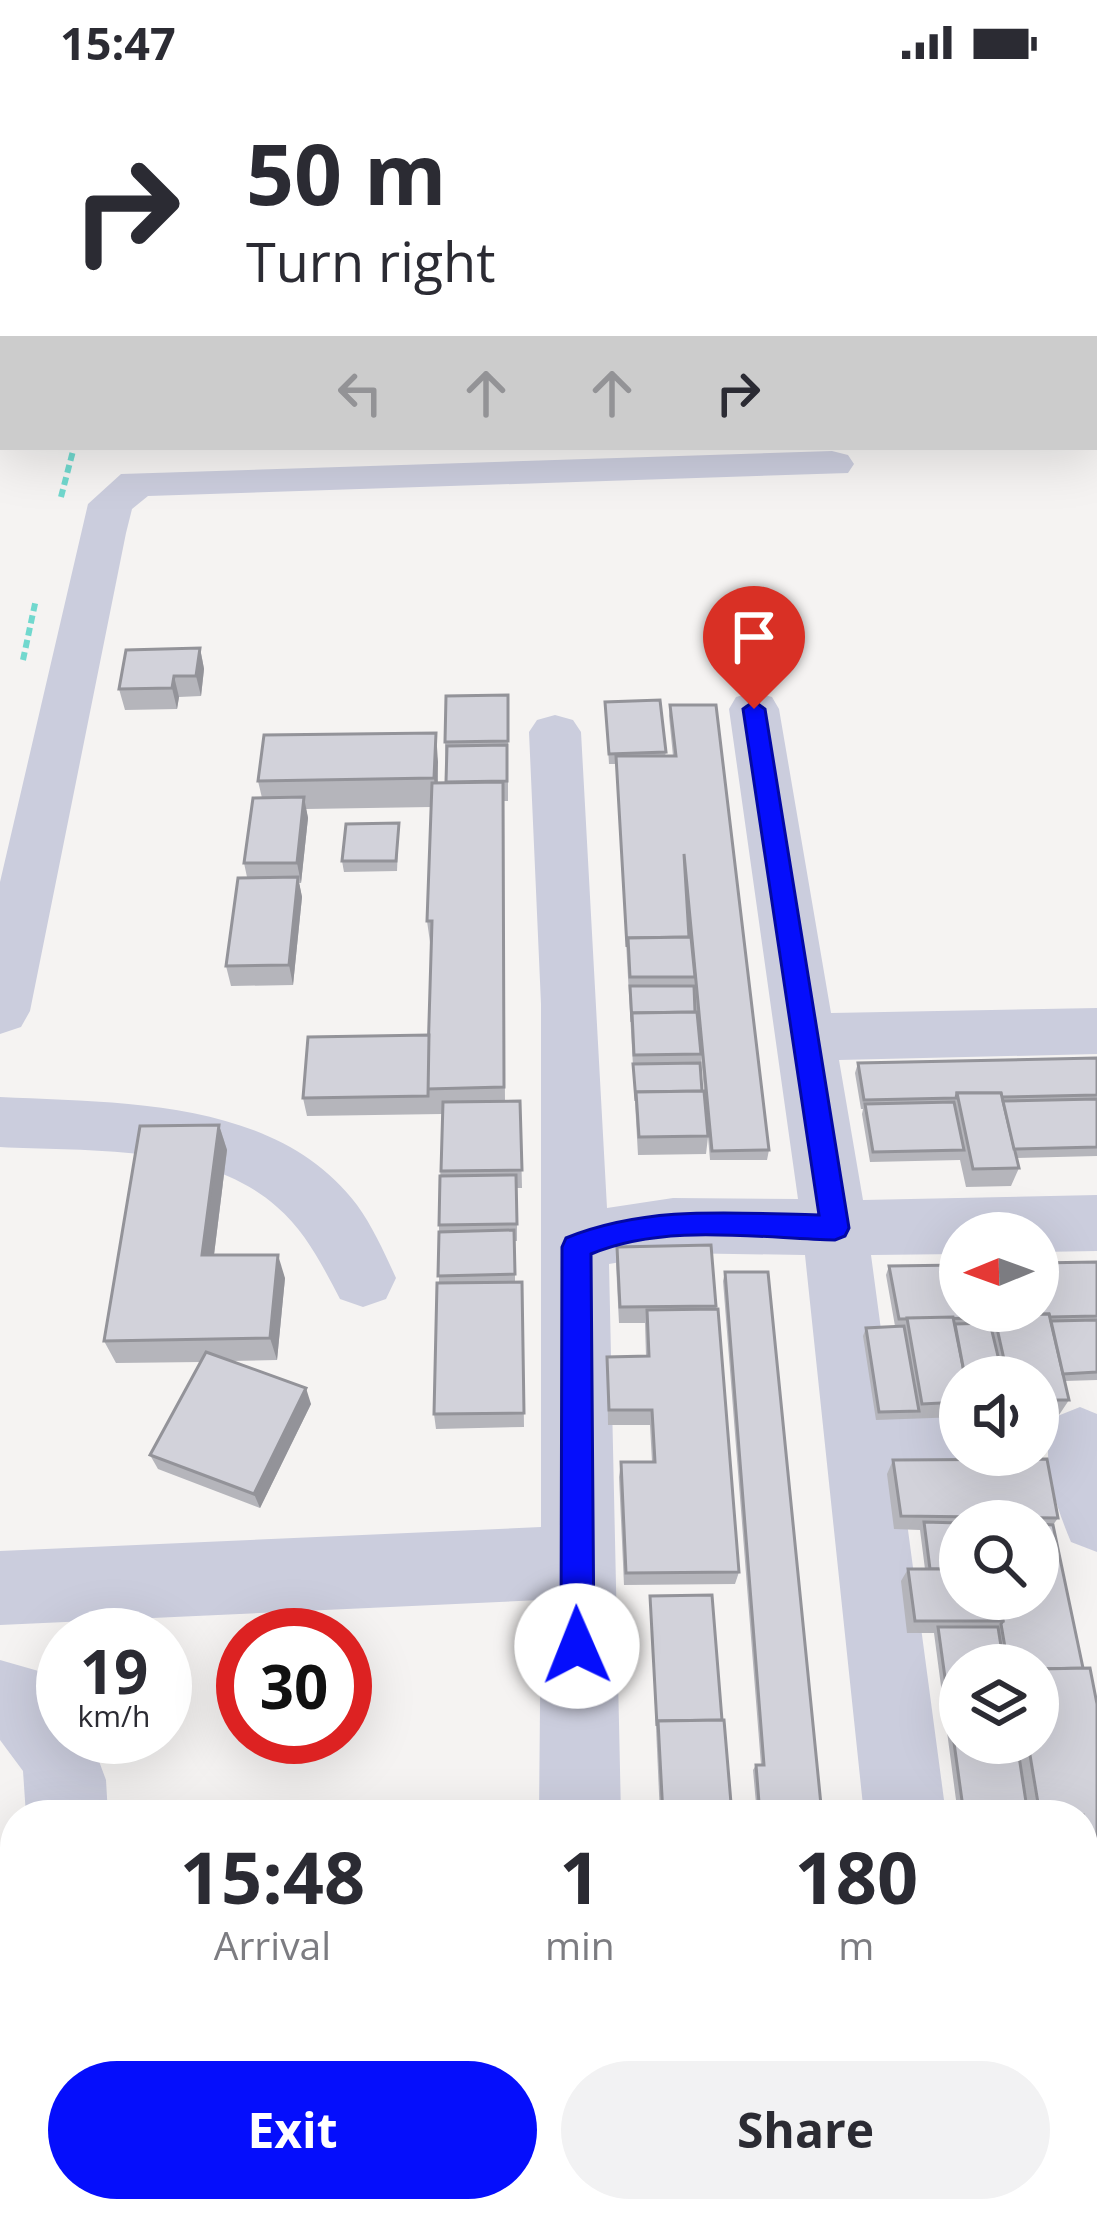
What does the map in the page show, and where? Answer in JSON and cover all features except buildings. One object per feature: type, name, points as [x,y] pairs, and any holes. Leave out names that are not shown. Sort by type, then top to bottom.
[{"type":"street","points":[[0,1011],[103,533],[111,504],[137,483],[832,464]]},
{"type":"street","points":[[754,709],[835,1228],[902,1800]]},
{"type":"street","points":[[555,732],[570,1004],[576,1247],[580,1800]]},
{"type":"street","points":[[805,1037],[1097,1031]]},
{"type":"street","points":[[0,1122],[198,1136],[269,1163],[346,1238],[363,1278]]},
{"type":"street","points":[[576,1247],[615,1231],[687,1224],[835,1228],[1097,1223]]},
{"type":"street","points":[[860,1436],[939,1438]]},
{"type":"street","points":[[1072,1440],[1097,1517]]},
{"type":"street","points":[[0,1588],[576,1562]]},
{"type":"street","points":[[0,1700],[14,1700],[46,1727],[69,1784],[68,1800]]},
{"type":"route","points":[[577,1646],[576,1247],[615,1231],[687,1224],[835,1228],[754,709]]}]
